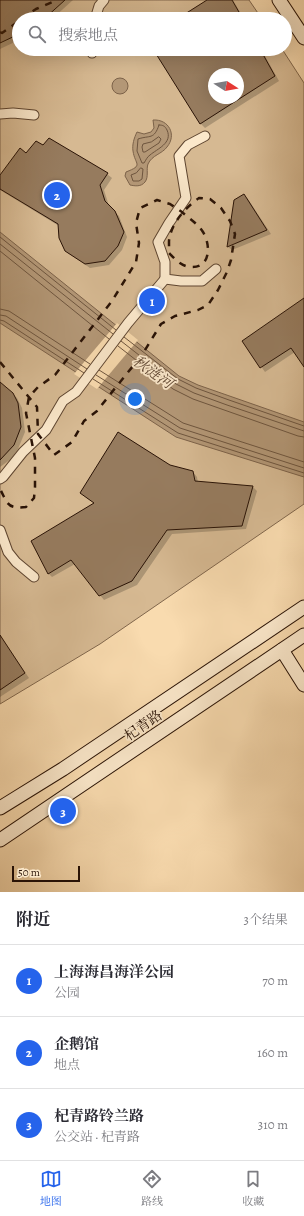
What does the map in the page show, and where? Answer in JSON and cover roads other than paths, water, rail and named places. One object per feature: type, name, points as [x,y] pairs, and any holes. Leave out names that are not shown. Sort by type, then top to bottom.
[{"type":"main road","points":[[279,0],[287,12]]},
{"type":"main road","points":[[292,20],[304,38]]},
{"type":"main road","name":"杞青路","points":[[0,808],[63,769],[304,607]]},
{"type":"main road","name":"杞青路","points":[[0,840],[304,636]]},
{"type":"main road","points":[[282,650],[304,685]]},
{"type":"street","points":[[97,12],[99,6],[104,0]]},
{"type":"street","points":[[0,114],[13,113],[34,115]]},
{"type":"street","points":[[0,479],[23,452],[46,430],[63,401],[76,392],[128,324],[165,279],[165,262],[158,242],[186,198],[179,156],[188,145],[206,136]]},
{"type":"street","points":[[165,279],[202,281],[216,269]]},
{"type":"street","points":[[0,530],[8,552],[16,562],[34,577]]},
{"type":"water","points":[[120,78],[126,80],[128,86],[126,92],[120,94],[114,92],[112,86],[114,80]]},
{"type":"water","points":[[153,120],[159,120],[167,125],[171,133],[170,142],[165,149],[154,157],[148,164],[147,178],[145,182],[136,186],[130,185],[125,176],[126,172],[137,166],[133,149],[135,137],[137,132],[144,134],[151,132],[154,128]]},
{"type":"water","name":"秋涟河","points":[[0,232],[179,376],[198,385],[304,422],[304,477],[176,437],[0,323]]},
{"type":"railway","points":[[32,12],[57,0]]},
{"type":"railway","points":[[0,32],[2,33],[12,26]]},
{"type":"railway","points":[[0,362],[37,407],[38,434],[54,455],[72,442],[84,421],[97,411],[142,355],[161,324],[175,316],[198,310],[208,305],[218,290],[231,260],[235,234],[230,221],[221,208],[210,199],[199,198],[184,211],[180,216],[176,222],[170,234],[169,253],[181,264],[190,267],[197,267],[202,264],[207,255],[208,249],[206,237],[201,229],[196,224],[183,213],[182,212],[170,204],[157,200],[140,208],[136,223],[139,243],[136,262],[112,301],[55,375],[38,387],[29,397],[26,413],[35,458],[34,498],[26,507],[15,507],[7,502],[0,489]]},
{"type":"place","name":"企鹅馆","points":[[57,195]]},
{"type":"place","name":"上海海昌海洋公园","points":[[152,301]]},
{"type":"place","name":"杞青路铃兰路","points":[[63,811]]}]
